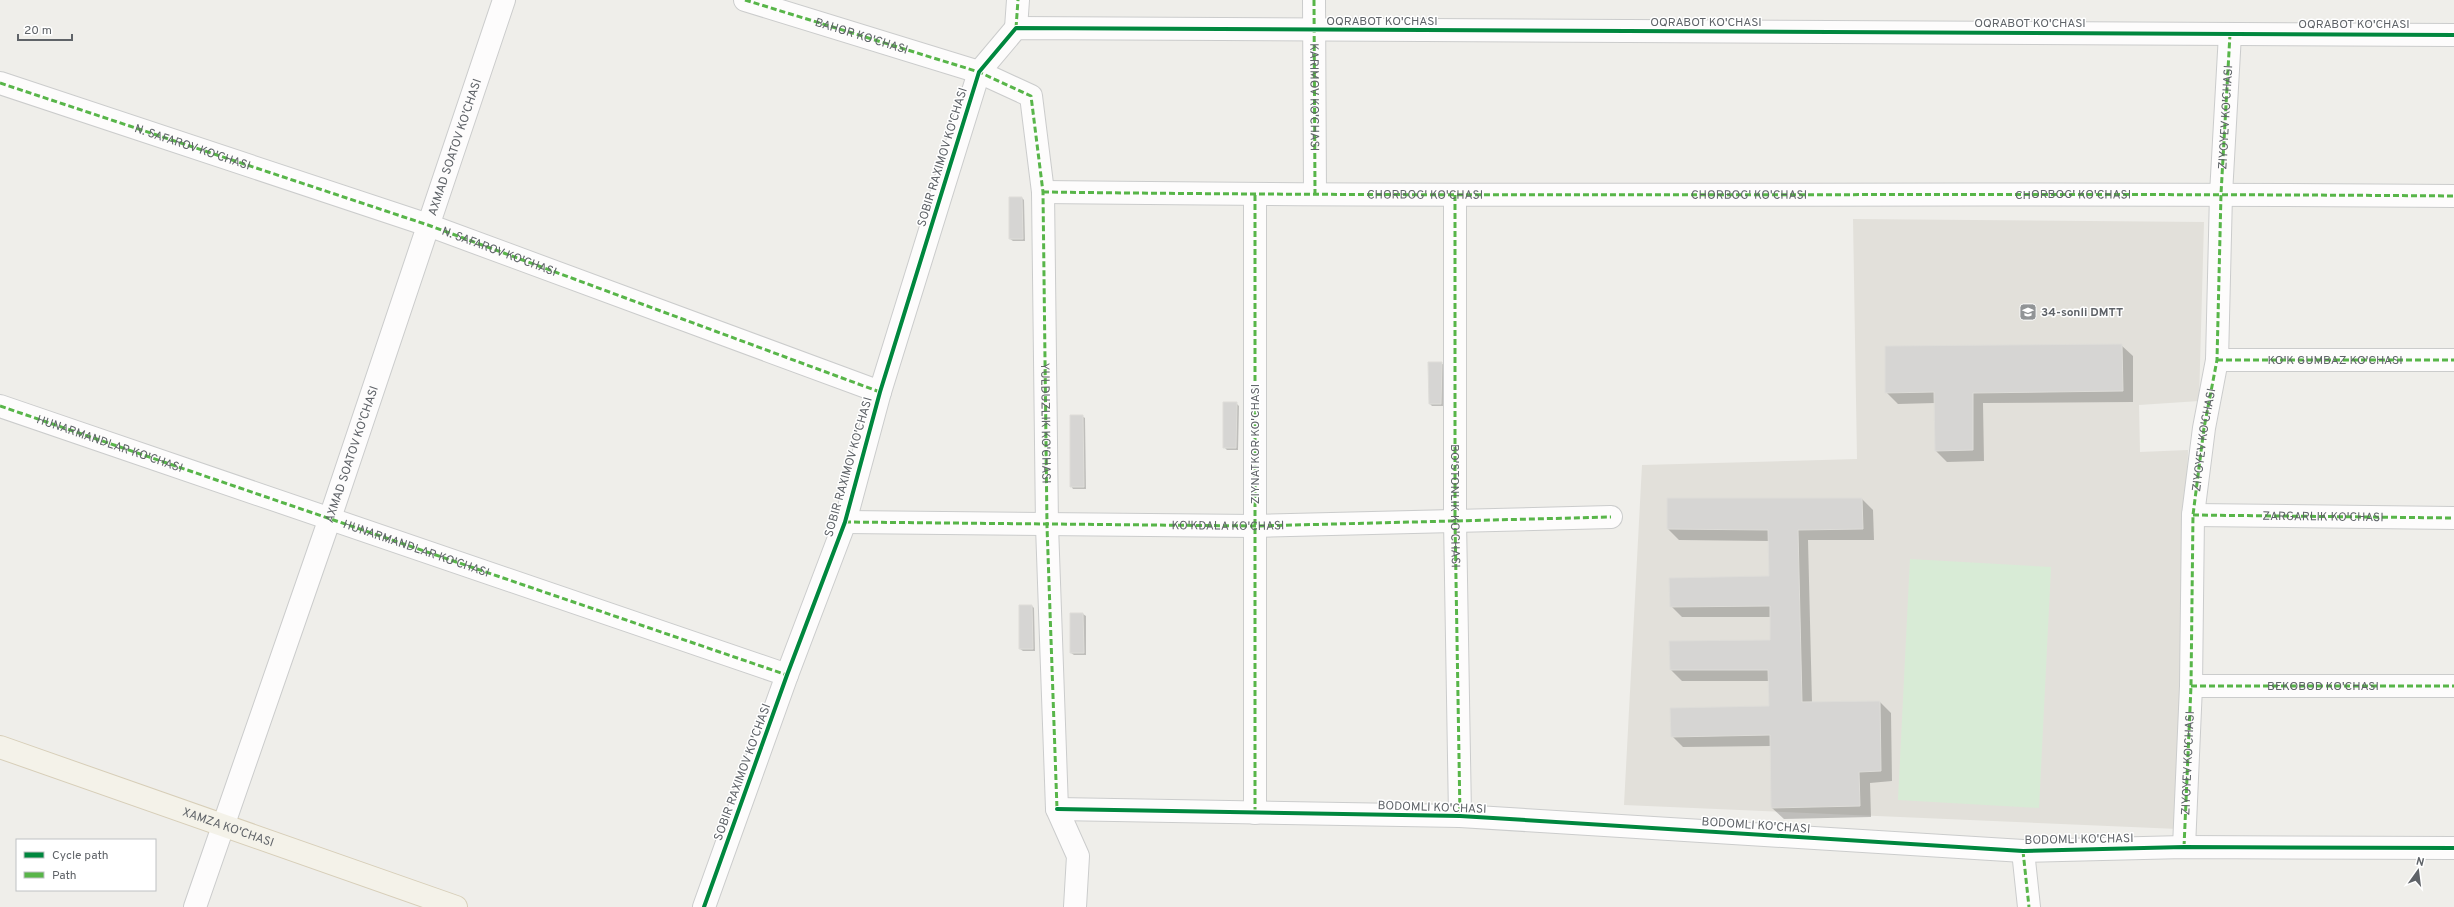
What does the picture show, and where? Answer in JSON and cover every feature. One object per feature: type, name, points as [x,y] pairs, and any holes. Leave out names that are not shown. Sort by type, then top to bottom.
[{"type":"main road","name":"XAMZA KO'CHASI","points":[[0,747],[456,907]]},
{"type":"street","name":"AXMAD SOATOV KO'CHASI","points":[[195,907],[330,518],[504,0]]},
{"type":"street","name":"BAHOR KO'CHASI","points":[[745,0],[978,72]]},
{"type":"street","points":[[978,72],[1016,28],[1018,0]]},
{"type":"street","name":"KARIMOV KO'CHASI","points":[[1314,0],[1315,194]]},
{"type":"street","name":"OQRABOT KO'CHASI","points":[[1016,28],[2454,34]]},
{"type":"street","name":"ZIYOYEV KO'CHASI","points":[[2184,847],[2192,686],[2193,515],[2204,428],[2217,360],[2221,194],[2230,34]]},
{"type":"street","name":"YULDUZLIK KO'CHASI","points":[[978,72],[1031,96],[1043,192],[1047,526],[1057,809]]},
{"type":"street","name":"SOBIR RAXIMOV KO'CHASI","points":[[704,907],[787,675],[845,522],[880,392],[978,72]]},
{"type":"street","name":"N. SAFAROV KO'CHASI","points":[[0,83],[428,225],[880,392]]},
{"type":"street","name":"CHORBOG' KO'CHASI","points":[[1043,192],[1455,196],[2221,194],[2454,196]]},
{"type":"street","name":"ZIYNATKOR KO'CHASI","points":[[1255,195],[1255,813]]},
{"type":"street","name":"BO'STONLIK KO'CHASI","points":[[1455,196],[1455,520],[1460,816]]},
{"type":"street","name":"KO'K GUMBAZ KO'CHASI","points":[[2217,360],[2454,360]]},
{"type":"street","name":"HUNARMANDLAR KO'CHASI","points":[[0,406],[787,675]]},
{"type":"street","name":"ZARGARLIK KO'CHASI","points":[[2193,515],[2454,518]]},
{"type":"street","name":"KO'KDALA KO'CHASI","points":[[845,522],[1047,526],[1255,526],[1611,517]]},
{"type":"street","name":"BEKOBOD KO'CHASI","points":[[2192,686],[2454,686]]},
{"type":"street","points":[[1057,809],[1078,856],[1075,907]]},
{"type":"street","name":"BODOMLI KO'CHASI","points":[[1057,809],[1460,816],[2023,851],[2184,847],[2454,848]]},
{"type":"street","points":[[2023,851],[2029,907]]},
{"type":"shaded area","points":[[1853,219],[2204,222],[2199,401],[2139,405],[2140,452],[2188,450],[2178,829],[1624,805],[1642,465],[1857,459]]},
{"type":"green space","points":[[1910,559],[2051,567],[2039,808],[1898,800]]},
{"type":"building","points":[[1009,197],[1022,197],[1023,239],[1009,239]]},
{"type":"building","points":[[2122,344],[2123,391],[1973,393],[1973,450],[1935,451],[1934,392],[1885,393],[1885,346]]},
{"type":"building","points":[[1428,362],[1442,362],[1441,404],[1429,404]]},
{"type":"building","points":[[1223,402],[1237,402],[1236,448],[1223,448]]},
{"type":"building","points":[[1070,415],[1083,415],[1084,487],[1070,487]]},
{"type":"building","points":[[1667,498],[1862,498],[1863,529],[1798,530],[1802,702],[1880,701],[1881,771],[1859,772],[1860,806],[1771,808],[1770,735],[1671,737],[1670,708],[1769,706],[1768,670],[1670,670],[1669,641],[1770,640],[1770,606],[1670,607],[1669,578],[1769,576],[1768,530],[1667,529]]},
{"type":"building","points":[[1019,605],[1032,605],[1033,649],[1019,649]]},
{"type":"building","points":[[1070,613],[1083,613],[1084,653],[1070,653]]},
{"type":"marked path","points":[[745,0],[979,72],[1031,96],[1043,192],[1047,526],[1057,809],[1059,809]]},
{"type":"marked path","points":[[1016,28],[1018,0]]},
{"type":"marked path","points":[[1314,0],[1315,194]]},
{"type":"marked path","points":[[2184,847],[2191,686],[2193,515],[2204,428],[2217,360],[2221,194],[2230,34]]},
{"type":"marked path","points":[[0,83],[428,225],[880,392]]},
{"type":"marked path","points":[[1043,192],[1396,195],[2454,196]]},
{"type":"marked path","points":[[1255,195],[1255,813]]},
{"type":"marked path","points":[[1455,195],[1455,520],[1460,816]]},
{"type":"marked path","points":[[2217,360],[2454,360]]},
{"type":"marked path","points":[[0,406],[787,675]]},
{"type":"marked path","points":[[2193,515],[2454,518]]},
{"type":"marked path","points":[[845,522],[1255,526],[1611,517]]},
{"type":"marked path","points":[[2191,686],[2454,686]]},
{"type":"marked path","points":[[2023,851],[2029,907]]},
{"type":"cycle path","points":[[704,907],[787,675],[845,522],[880,392],[979,72],[1016,28],[2454,35]]},
{"type":"cycle path","points":[[1057,809],[1460,816],[2023,851],[2184,847],[2454,848]]},
{"type":"place","name":"34-sonli DMTT","points":[[2028,312]]}]
